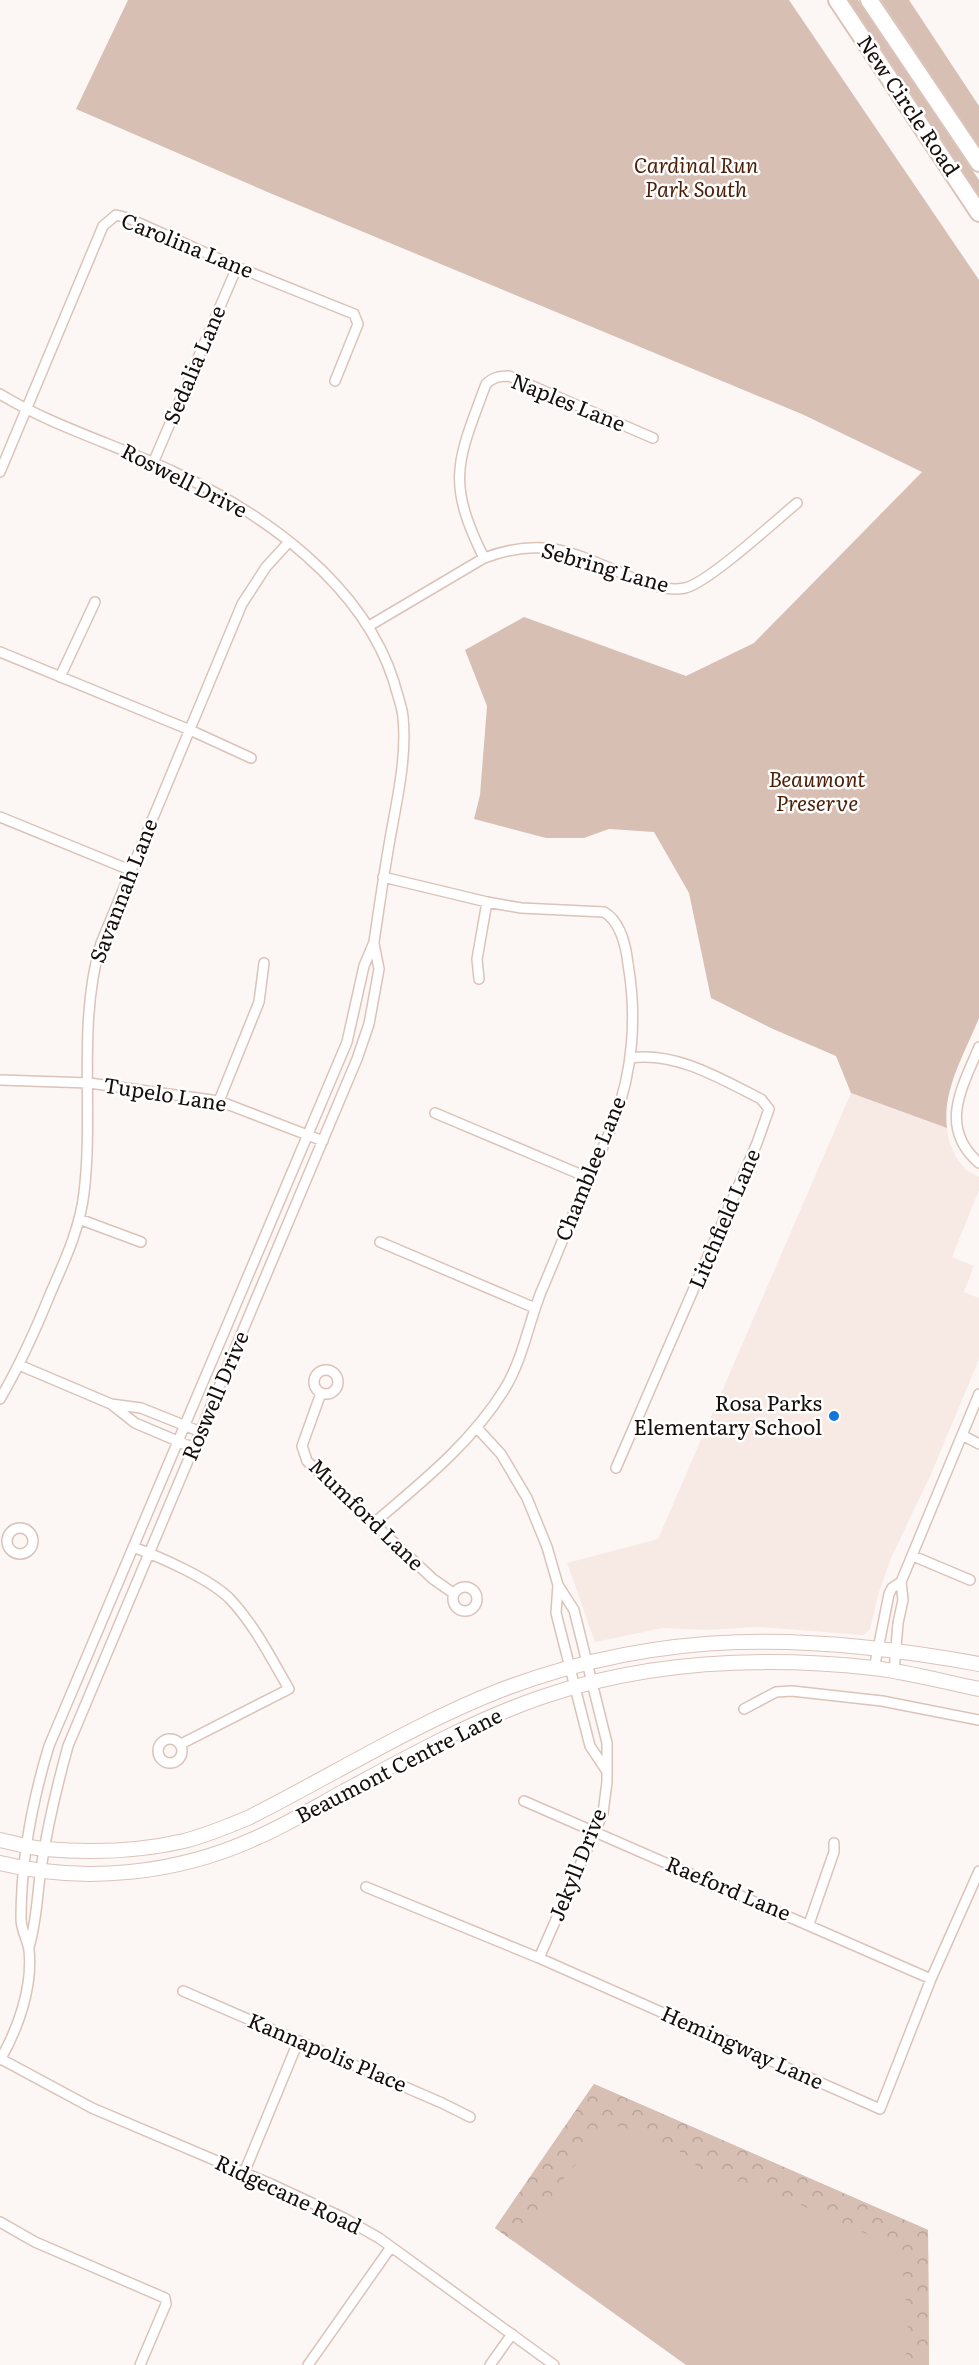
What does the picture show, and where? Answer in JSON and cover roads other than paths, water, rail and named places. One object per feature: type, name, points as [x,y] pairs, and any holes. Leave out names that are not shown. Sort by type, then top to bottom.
[{"type":"highway","name":"New Circle Road","points":[[837,0],[979,213]]},
{"type":"highway","name":"New Circle Road","points":[[869,0],[979,163]]},
{"type":"street","name":"Carolina Lane","points":[[0,472],[103,226],[111,217],[128,218],[237,267],[354,314],[358,324],[335,381]]},
{"type":"street","name":"Sedalia Lane","points":[[153,463],[237,267]]},
{"type":"street","name":"Naples Lane","points":[[484,558],[467,522],[459,495],[459,477],[461,453],[486,384],[490,380],[500,376],[509,376],[653,438]]},
{"type":"street","name":"Roswell Drive","points":[[0,394],[27,409],[206,488],[255,518],[309,558],[339,587],[369,626],[392,675],[403,716],[403,760],[374,942],[364,966],[346,1042],[49,1746],[32,1807],[24,1869],[21,1922],[28,1949]]},
{"type":"street","name":"Sebring Lane","points":[[369,626],[484,558],[528,546],[553,548],[665,589],[687,588],[707,576],[797,503]]},
{"type":"street","name":"Savannah Lane","points":[[0,1399],[19,1365],[74,1240],[80,1219],[86,1176],[89,1029],[95,960],[130,870],[243,604],[266,567],[288,543]]},
{"type":"street","points":[[60,677],[95,602]]},
{"type":"street","points":[[0,652],[190,730],[251,758]]},
{"type":"street","points":[[0,817],[130,870]]},
{"type":"street","name":"Chamblee Lane","points":[[375,1522],[435,1471],[478,1429],[517,1367],[535,1308],[614,1120],[630,1058],[633,1014],[630,974],[624,947],[612,918],[599,910],[562,911],[521,908],[383,877]]},
{"type":"street","points":[[479,980],[477,959],[488,902]]},
{"type":"street","name":"Roswell Drive","points":[[28,1949],[36,1922],[40,1871],[52,1802],[68,1746],[357,1059],[369,1024],[379,969],[374,942]]},
{"type":"street","points":[[219,1101],[259,1002],[264,963]]},
{"type":"street","points":[[979,1047],[960,1092],[955,1115],[960,1138],[966,1149],[979,1163]]},
{"type":"street","name":"Litchfield Lane","points":[[616,1468],[757,1143],[769,1109],[761,1099],[686,1065],[653,1056],[630,1058]]},
{"type":"street","name":"Tupelo Lane","points":[[0,1080],[88,1083],[219,1101],[323,1141]]},
{"type":"street","points":[[435,1113],[589,1178]]},
{"type":"street","points":[[80,1219],[141,1242]]},
{"type":"street","points":[[380,1242],[535,1308]]},
{"type":"street","points":[[19,1365],[111,1404],[141,1408],[201,1432]]},
{"type":"street","name":"Mumford Lane","points":[[321,1393],[302,1446],[304,1456],[433,1579],[453,1593]]},
{"type":"street","points":[[894,1672],[898,1623],[903,1600],[901,1582],[979,1394]]},
{"type":"street","points":[[111,1404],[135,1423],[194,1448]]},
{"type":"street","name":"Jekyll Drive","points":[[478,1429],[501,1455],[527,1498],[558,1585],[574,1610],[607,1743],[608,1782],[603,1813],[539,1958]]},
{"type":"street","points":[[962,1435],[979,1443]]},
{"type":"street","points":[[133,1546],[190,1572],[229,1598],[254,1630],[289,1689],[181,1744]]},
{"type":"street","points":[[912,1556],[970,1580]]},
{"type":"street","points":[[874,1669],[885,1607],[892,1588],[901,1582]]},
{"type":"street","name":"Jekyll Drive","points":[[558,1585],[556,1613],[590,1746],[606,1770]]},
{"type":"street","name":"Beaumont Centre Lane","points":[[0,1840],[44,1850],[121,1849],[184,1841],[219,1830],[275,1805],[406,1735],[474,1702],[570,1667],[657,1648],[719,1642],[801,1641],[897,1650],[979,1664]]},
{"type":"street","name":"Beaumont Centre Lane","points":[[0,1863],[40,1871],[105,1874],[175,1865],[272,1831],[461,1730],[504,1711],[575,1687],[669,1669],[731,1663],[781,1662],[874,1669],[979,1689]]},
{"type":"street","points":[[744,1709],[776,1692],[792,1691],[882,1701],[979,1720]]},
{"type":"street","name":"Raeford Lane","points":[[524,1801],[931,1979]]},
{"type":"street","points":[[809,1924],[834,1852],[834,1843]]},
{"type":"street","name":"Hemingway Lane","points":[[366,1887],[539,1958],[880,2109],[931,1979],[979,1871]]},
{"type":"street","points":[[0,2060],[15,2029],[23,2004],[28,1972],[28,1949]]},
{"type":"street","name":"Kannapolis Place","points":[[183,1991],[470,2117]]},
{"type":"street","points":[[244,2173],[298,2042]]},
{"type":"street","name":"Ridgecane Road","points":[[0,2060],[92,2108],[344,2218],[392,2247],[554,2365]]},
{"type":"street","points":[[0,2222],[35,2242],[165,2298],[165,2304],[140,2365]]},
{"type":"street","points":[[308,2365],[392,2247]]},
{"type":"street","points":[[490,2365],[512,2334]]},
{"type":"place","name":"Rosa Parks Elementary School","points":[[834,1416]]},
{"type":"park label","name":"Cardinal Run Park South","points":[[696,178]]},
{"type":"park label","name":"Beaumont Preserve","points":[[817,792]]}]
